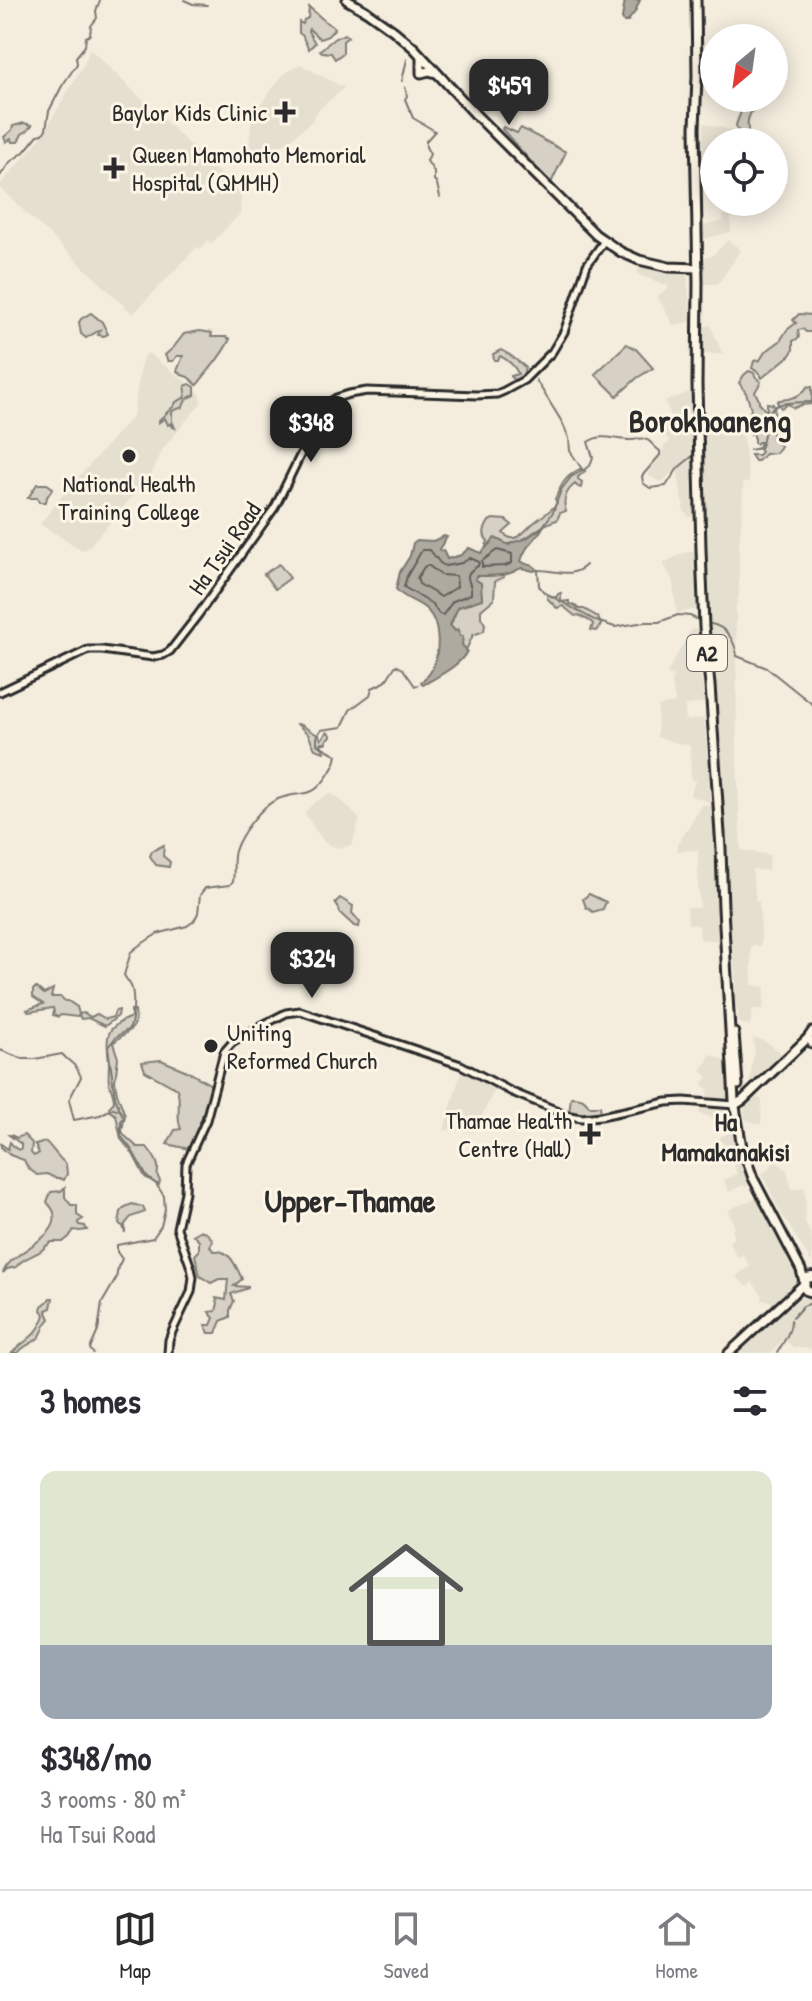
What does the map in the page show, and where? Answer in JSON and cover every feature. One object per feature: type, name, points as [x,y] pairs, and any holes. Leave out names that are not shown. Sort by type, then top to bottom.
[{"type":"main road","points":[[347,0],[394,31],[421,56],[421,73],[429,71],[438,74],[601,245],[639,260],[698,273]]},
{"type":"main road","name":"A2","points":[[696,0],[699,476],[703,606],[731,1024],[736,1047],[737,1104]]},
{"type":"main road","points":[[685,269],[698,254]]},
{"type":"main road","name":"A2","points":[[731,1024],[742,1147],[760,1194],[809,1286]]},
{"type":"main road","points":[[737,1104],[811,1039]]},
{"type":"main road","points":[[738,1085],[744,1092],[750,1092]]},
{"type":"main road","points":[[729,1353],[796,1292],[809,1286]]},
{"type":"street","name":"Ha Tsui Road","points":[[0,692],[88,650],[146,657],[170,651],[275,507],[327,404],[336,398],[367,391],[477,395],[497,394],[515,386],[530,376],[552,352],[564,332],[587,265],[601,245]]},
{"type":"street","points":[[168,1353],[169,1340],[191,1292],[193,1277],[177,1228],[185,1192],[186,1164],[206,1120],[224,1052],[232,1043],[286,1013],[300,1011],[461,1065],[512,1092],[576,1117],[601,1116],[667,1102],[737,1104]]},
{"type":"shaded area","points":[[309,7],[335,28],[320,39],[309,29],[315,43],[309,49],[299,33],[299,22],[303,24],[308,18]]},
{"type":"shaded area","points":[[345,34],[348,37],[343,41],[343,53],[335,59],[331,53],[320,50],[335,38]]},
{"type":"shaded area","name":"Queen Mamohato Memorial Hospital (QMMH)","points":[[90,49],[241,194],[240,214],[211,244],[208,240],[200,249],[197,247],[133,314],[0,188],[40,139]]},
{"type":"shaded area","name":"Baylor Kids Clinic","points":[[300,64],[344,88],[290,140],[263,157],[249,148],[252,116],[283,75]]},
{"type":"shaded area","points":[[741,112],[751,112],[748,128],[737,128]]},
{"type":"shaded area","points":[[24,123],[32,125],[18,142],[11,139],[6,142],[4,137],[13,126]]},
{"type":"shaded area","points":[[704,123],[723,128],[704,128]]},
{"type":"shaded area","points":[[521,128],[566,152],[551,183],[502,129],[517,133]]},
{"type":"shaded area","points":[[724,216],[731,216],[731,232],[703,239],[703,226],[723,221]]},
{"type":"shaded area","points":[[728,240],[741,250],[720,281],[704,284],[704,257],[711,257]]},
{"type":"shaded area","points":[[640,264],[687,275],[691,321],[674,326],[657,296],[668,286],[637,274]]},
{"type":"shaded area","points":[[91,313],[102,322],[108,334],[98,335],[100,330],[86,338],[81,334],[79,322]]},
{"type":"shaded area","points":[[799,314],[812,315],[812,332],[798,330],[799,338],[793,341],[790,355],[762,378],[752,368],[754,361],[760,360],[780,341],[796,323],[793,320]]},
{"type":"shaded area","points":[[711,325],[723,354],[702,354],[703,326]]},
{"type":"shaded area","points":[[200,331],[212,333],[211,337],[230,339],[197,385],[177,371],[183,356],[168,361],[165,355],[184,334]]},
{"type":"shaded area","points":[[627,344],[636,349],[653,368],[617,396],[595,374]]},
{"type":"shaded area","points":[[501,350],[525,367],[518,380],[512,379],[511,376],[518,374],[508,361],[500,356],[494,360],[493,354]]},
{"type":"shaded area","name":"National Health Training College","points":[[148,353],[200,393],[201,403],[163,449],[151,475],[87,549],[82,550],[40,524],[133,416],[142,359]]},
{"type":"shaded area","points":[[749,371],[761,382],[755,392],[759,403],[766,411],[767,403],[773,404],[774,413],[768,426],[772,439],[781,446],[776,453],[765,454],[758,461],[751,455],[761,452],[758,448],[761,442],[754,443],[754,433],[751,434],[747,422],[751,409],[739,383]]},
{"type":"shaded area","points":[[190,384],[195,387],[195,395],[186,399],[183,407],[172,411],[175,428],[171,423],[168,425],[165,418],[158,423],[176,402],[184,398],[185,386]]},
{"type":"shaded area","points":[[812,386],[812,404],[794,408],[788,404],[781,408],[777,402],[795,397]]},
{"type":"shaded area","points":[[693,391],[696,516],[688,517],[682,506],[685,504],[682,502],[678,473],[673,471],[660,482],[648,475],[665,445],[670,442],[659,422],[671,417],[665,401]]},
{"type":"shaded area","points":[[702,423],[724,425],[730,432],[742,428],[749,482],[743,483],[736,605],[741,850],[770,855],[768,871],[752,869],[756,902],[759,902],[761,946],[751,946],[752,985],[765,987],[763,1009],[753,1009],[750,1025],[738,1023],[738,1009],[734,1008],[733,985],[736,984],[726,871],[722,768],[708,615]]},
{"type":"shaded area","points":[[580,469],[585,471],[578,477],[582,482],[581,488],[575,484],[569,490],[565,499],[566,511],[560,513],[557,520],[519,541],[486,546],[488,541],[484,531],[489,521],[506,520],[512,525],[503,533],[512,538],[520,535],[555,506],[562,485]]},
{"type":"shaded area","points":[[37,484],[47,484],[53,488],[46,502],[28,498]]},
{"type":"shaded area","points":[[697,550],[699,609],[677,613],[672,579],[663,563]]},
{"type":"shaded area","points":[[279,564],[290,578],[275,589],[264,574]]},
{"type":"shaded area","points":[[494,573],[504,577],[495,581],[494,599],[481,610],[484,631],[473,635],[466,650],[450,626],[458,607],[482,596],[476,576]]},
{"type":"shaded area","points":[[561,593],[561,602],[569,601],[569,604],[598,617],[601,625],[596,631],[591,630],[593,624],[590,621],[575,616],[563,606],[557,608],[547,598],[549,595],[556,598]]},
{"type":"shaded area","points":[[692,629],[700,630],[699,659],[704,703],[685,705],[686,721],[704,718],[711,802],[690,796],[695,781],[691,780],[690,745],[657,737],[658,706],[675,703],[674,677],[666,674]]},
{"type":"shaded area","points":[[297,724],[319,735],[321,740],[327,732],[331,735],[326,743],[321,743],[324,752],[315,749],[308,734]]},
{"type":"shaded area","points":[[329,793],[338,797],[360,819],[352,845],[338,848],[325,843],[306,816],[305,812],[313,804]]},
{"type":"shaded area","points":[[703,804],[713,807],[720,941],[700,939],[699,925],[688,924],[687,907],[700,908],[698,850],[677,851],[677,845]]},
{"type":"shaded area","points":[[164,845],[163,856],[170,862],[169,867],[156,865],[150,856],[152,851]]},
{"type":"shaded area","points":[[589,894],[606,902],[603,909],[593,912],[586,907],[583,899]]},
{"type":"shaded area","points":[[340,898],[353,906],[352,913],[360,922],[359,927],[340,913],[335,903]]},
{"type":"shaded area","points":[[35,988],[44,994],[53,989],[51,997],[68,1001],[77,1007],[79,1014],[91,1017],[97,1014],[106,1019],[119,1010],[118,1016],[105,1026],[88,1018],[81,1019],[79,1015],[58,1017],[53,1015],[53,1008],[29,1012],[27,1010],[43,1004],[33,997]]},
{"type":"shaded area","points":[[131,1010],[135,1011],[133,1027],[113,1043],[118,1058],[117,1093],[125,1115],[122,1130],[137,1147],[147,1147],[152,1154],[158,1166],[159,1185],[145,1177],[121,1139],[116,1115],[109,1107],[114,1102],[109,1081],[109,1034],[115,1025],[131,1017]]},
{"type":"shaded area","points":[[753,1038],[770,1044],[786,1057],[754,1086],[750,1084],[755,1052]]},
{"type":"shaded area","points":[[711,1054],[728,1062],[730,1102],[735,1116],[730,1118],[726,1113],[718,1112],[715,1119],[699,1113],[702,1105],[707,1105],[708,1089],[702,1085],[708,1077],[701,1071]]},
{"type":"shaded area","points":[[161,1060],[211,1085],[203,1122],[189,1149],[167,1144],[175,1130],[181,1129],[177,1089],[145,1071],[142,1062]]},
{"type":"shaded area","points":[[462,1069],[496,1087],[474,1132],[444,1130]]},
{"type":"shaded area","points":[[752,1095],[762,1100],[761,1125],[745,1119],[744,1109]]},
{"type":"shaded area","points":[[571,1097],[582,1098],[589,1106],[600,1106],[601,1113],[589,1116],[569,1114]]},
{"type":"shaded area","points":[[737,1130],[738,1145],[751,1184],[729,1192],[724,1180],[737,1174],[727,1146],[718,1140]]},
{"type":"shaded area","points":[[9,1135],[17,1138],[24,1135],[32,1143],[31,1153],[34,1156],[39,1153],[35,1145],[46,1142],[66,1164],[64,1180],[47,1174],[37,1175],[24,1160],[10,1155],[1,1144],[8,1149],[10,1142],[19,1150],[21,1144]]},
{"type":"shaded area","points":[[775,1161],[787,1170],[792,1190],[805,1187],[805,1222],[812,1237],[812,1263],[780,1211],[762,1174]]},
{"type":"shaded area","points":[[65,1187],[65,1197],[71,1205],[77,1205],[77,1215],[83,1219],[78,1222],[79,1225],[87,1230],[74,1230],[63,1242],[52,1242],[3,1273],[15,1258],[50,1230],[54,1213],[47,1202],[51,1192],[61,1191]]},
{"type":"shaded area","points":[[758,1197],[800,1275],[796,1296],[803,1293],[810,1298],[812,1349],[793,1347],[783,1339],[771,1353],[737,1351],[779,1310],[771,1301],[762,1300],[762,1295],[752,1282],[747,1287],[736,1276],[750,1266],[743,1255],[737,1257],[729,1241],[735,1238],[732,1230],[735,1228],[728,1210]]},
{"type":"shaded area","points":[[132,1204],[143,1207],[145,1212],[131,1217],[125,1224],[125,1233],[119,1224],[121,1212]]},
{"type":"shaded area","points":[[201,1230],[213,1241],[210,1246],[213,1251],[224,1253],[235,1264],[242,1279],[234,1286],[248,1287],[231,1294],[234,1301],[230,1317],[221,1321],[216,1333],[209,1333],[205,1325],[211,1325],[214,1318],[209,1312],[216,1311],[216,1298],[226,1300],[228,1279],[211,1283],[200,1276],[195,1255],[199,1251],[199,1241],[193,1235]]},
{"type":"shaded area","points":[[53,1298],[51,1308],[46,1310],[50,1319],[40,1336],[18,1353],[12,1353],[39,1328],[45,1315],[42,1306]]},
{"type":"water","points":[[625,0],[640,0],[627,22],[622,18]]},
{"type":"water","points":[[543,527],[521,561],[538,570],[522,568],[503,575],[476,576],[475,579],[481,583],[482,599],[458,607],[450,625],[463,636],[462,645],[467,651],[454,666],[423,685],[421,682],[431,671],[437,653],[435,623],[424,607],[396,589],[413,543],[447,537],[439,549],[443,550],[447,559],[461,555],[469,548],[481,553],[495,538],[509,545]]},
{"type":"waterway","points":[[0,176],[10,162],[46,129],[49,111],[77,64],[76,57],[85,46],[86,37],[90,35],[100,0]]},
{"type":"waterway","points":[[184,0],[207,5]]},
{"type":"waterway","points":[[402,81],[407,59]]},
{"type":"waterway","points":[[405,87],[405,99],[413,118],[435,131],[426,141],[430,154],[427,161],[434,172],[440,197]]},
{"type":"waterway","points":[[536,380],[562,422],[569,438],[570,451],[582,469]]},
{"type":"waterway","points":[[750,450],[760,448],[771,409],[790,402],[812,402]]},
{"type":"waterway","points":[[541,529],[571,477],[590,466],[593,457],[588,442],[594,439],[641,438],[651,442],[660,455],[642,476],[643,483],[650,488],[666,486],[678,468],[694,455]]},
{"type":"waterway","points":[[538,570],[569,573],[586,565]]},
{"type":"waterway","points":[[538,570],[539,586],[544,592],[596,621],[615,627],[659,622],[678,615],[698,620]]},
{"type":"waterway","points":[[711,624],[722,628],[729,636],[737,656],[767,668],[812,704]]},
{"type":"waterway","points":[[120,1110],[115,1097],[108,1047],[131,1024],[133,995],[124,975],[131,952],[157,934],[194,921],[200,895],[205,888],[230,885],[238,844],[265,807],[278,799],[312,791],[324,781],[337,755],[317,744],[321,730],[342,727],[350,710],[370,695],[372,688],[385,682],[396,665],[403,669],[415,686],[418,685]]},
{"type":"waterway","points":[[0,1050],[23,1059],[62,1054],[81,1077],[69,1100],[74,1120],[100,1115],[113,1108],[120,1110],[124,1118],[121,1121],[121,1136],[147,1177],[164,1196],[161,1226],[153,1238],[117,1245],[122,1259],[116,1279],[102,1303],[98,1331],[90,1349],[93,1353]]},
{"type":"waterway","points":[[793,1317],[803,1306],[812,1303]]},
{"type":"waterway","points":[[777,1353],[791,1320]]},
{"type":"place","name":"Baylor Kids Clinic","points":[[285,112]]},
{"type":"place","name":"Queen Mamohato Memorial Hospital (QMMH)","points":[[114,168]]},
{"type":"place","name":"National Health Training College","points":[[129,456]]},
{"type":"place","name":"Uniting Reformed Church","points":[[211,1046]]},
{"type":"place","name":"Thamae Health Centre (Hall)","points":[[590,1134]]},
{"type":"district","name":"Borokhoaneng","points":[[710,420]]},
{"type":"district","name":"Ha Mamakanakisi","points":[[726,1136]]},
{"type":"district","name":"Upper-Thamae","points":[[350,1200]]}]
